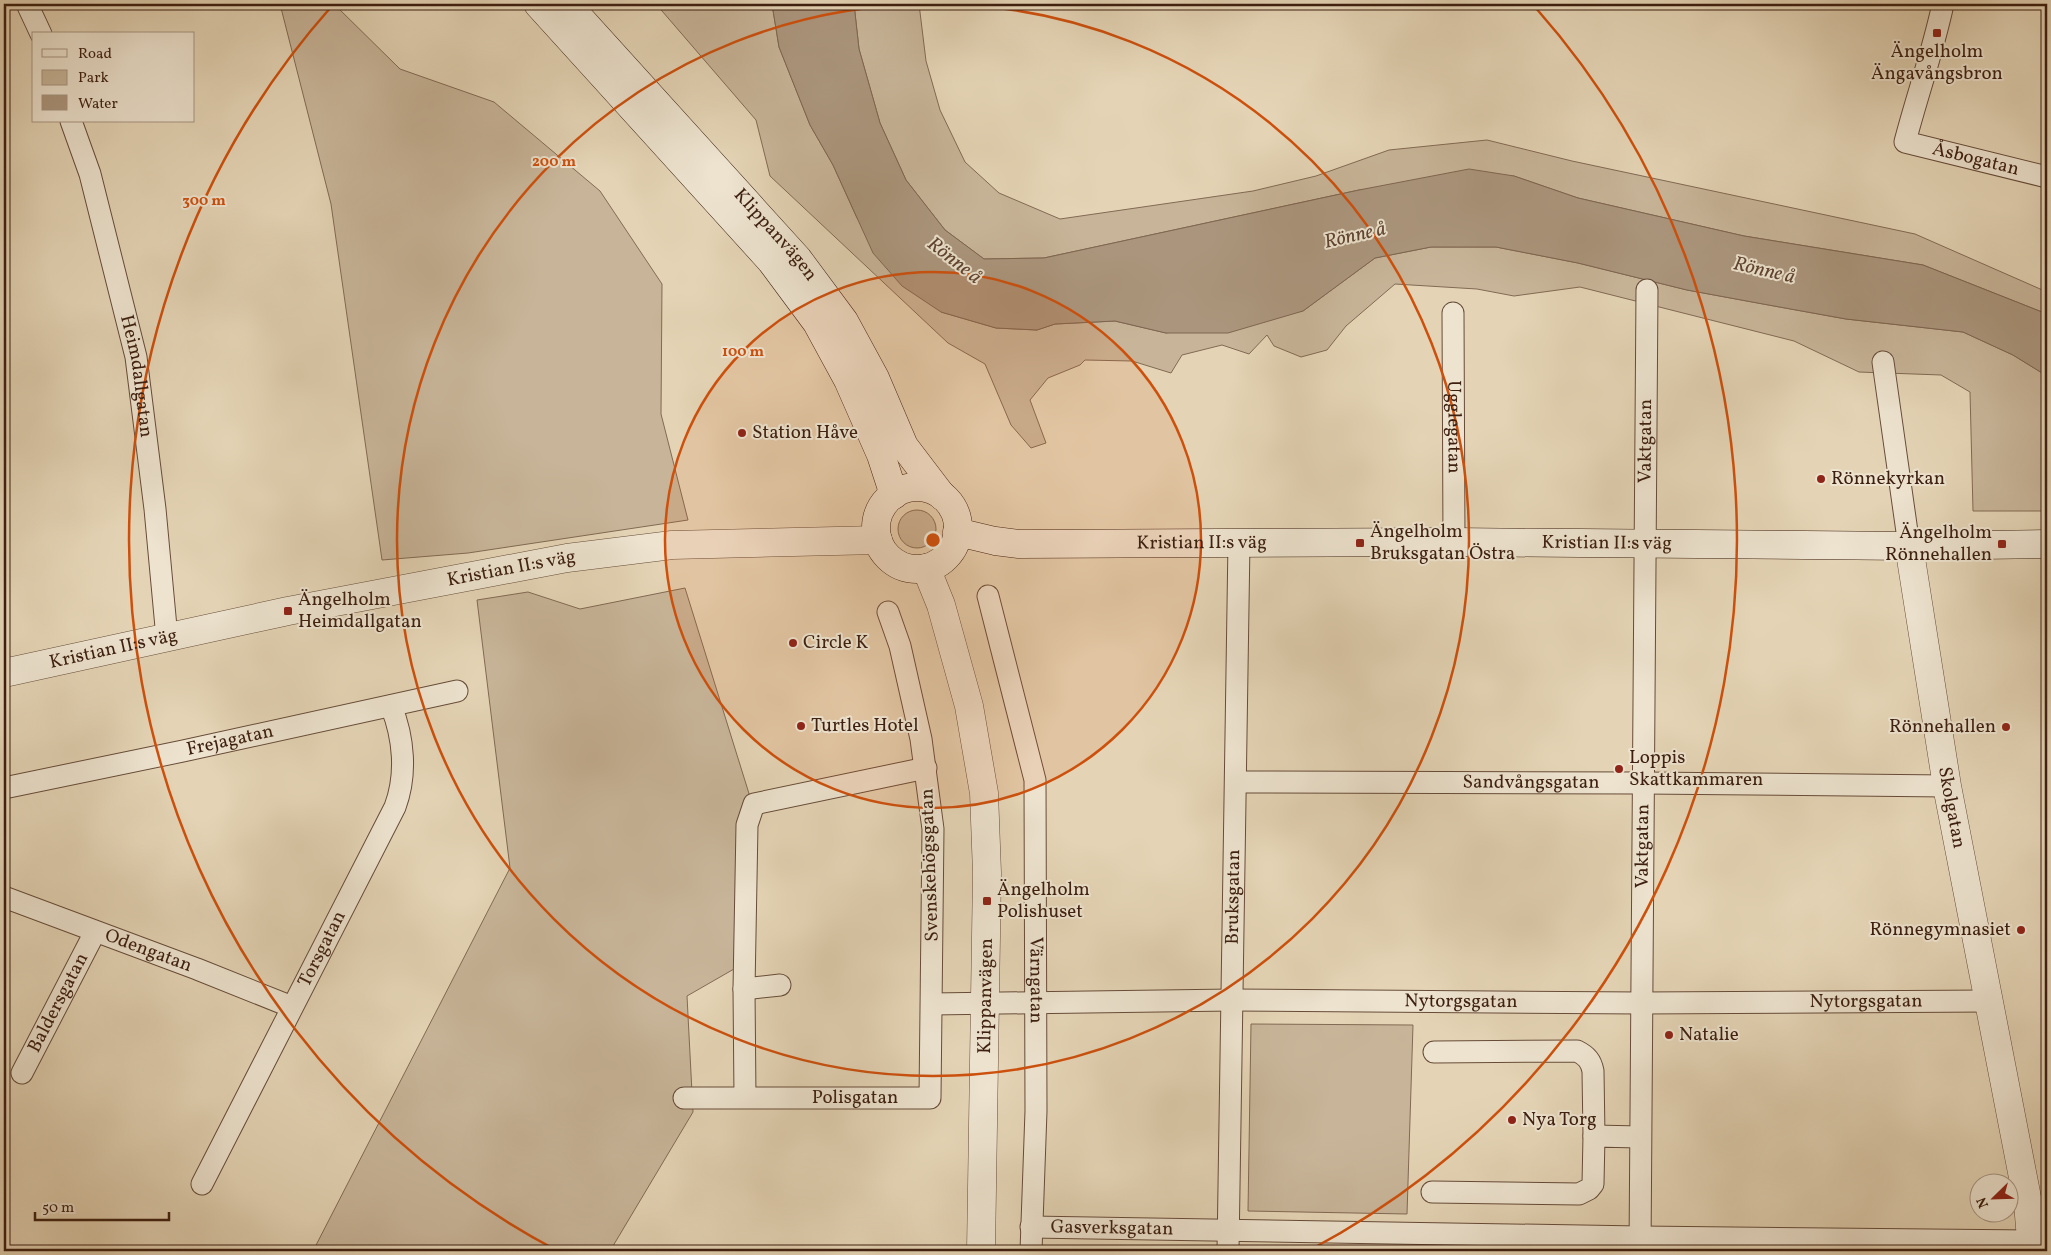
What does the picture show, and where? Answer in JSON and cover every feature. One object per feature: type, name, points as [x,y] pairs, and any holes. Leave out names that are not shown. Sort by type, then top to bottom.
[{"type":"main road","name":"Klippanvägen","points":[[538,4],[771,261],[817,323],[848,380],[881,455],[894,495]]},
{"type":"main road","name":"Klippanvägen","points":[[567,4],[798,259],[844,321],[875,378],[904,446],[954,512],[957,532]]},
{"type":"main road","points":[[942,496],[923,488],[913,488],[894,495],[880,510],[876,530],[878,540],[882,549],[896,564],[911,568],[926,568],[936,565],[944,559],[955,542],[957,532]]},
{"type":"main road","name":"Kristian II:s väg","points":[[957,532],[995,541],[1019,544],[1454,542],[1909,546],[2047,544]]},
{"type":"main road","name":"Kristian II:s väg","points":[[4,673],[288,611],[567,558],[672,545],[878,540]]},
{"type":"main road","name":"Skolgatan","points":[[1909,546],[1947,786],[2028,1203],[2032,1246]]},
{"type":"main road","name":"Klippanvägen","points":[[926,568],[941,605],[969,706],[984,793],[987,873],[981,1251]]},
{"type":"street","points":[[28,4],[40,32]]},
{"type":"street","name":"Åsbogatan","points":[[1943,4],[1937,34],[1917,94],[1905,142],[2047,177]]},
{"type":"street","name":"Heimdallgatan","points":[[71,122],[90,174],[136,357],[155,509],[167,638]]},
{"type":"street","name":"Vaktgatan","points":[[1640,1244],[1647,290]]},
{"type":"street","name":"Ugglegatan","points":[[1453,313],[1454,542]]},
{"type":"street","name":"Skolgatan","points":[[1883,362],[1909,546]]},
{"type":"street","name":"Bruksgatan","points":[[1228,1251],[1239,542]]},
{"type":"street","name":"Värngatan","points":[[988,596],[1034,772],[1036,1111],[1031,1251]]},
{"type":"street","name":"Svenskehögsgatan","points":[[888,612],[900,646],[926,768],[932,829],[932,1004]]},
{"type":"street","name":"Frejagatan","points":[[4,788],[457,691]]},
{"type":"street","name":"Torsgatan","points":[[202,1184],[384,831],[400,794],[403,781],[403,760],[398,730],[391,706]]},
{"type":"street","points":[[745,1097],[744,989],[747,825],[754,804],[926,768]]},
{"type":"street","name":"Sandvångsgatan","points":[[1236,782],[1947,786]]},
{"type":"street","name":"Odengatan","points":[[4,897],[197,968],[292,1007]]},
{"type":"street","name":"Baldersgatan","points":[[22,1073],[95,932]]},
{"type":"street","points":[[744,989],[780,985]]},
{"type":"street","name":"Nytorgsgatan","points":[[932,1004],[1232,1000],[1641,1003],[1989,1001]]},
{"type":"street","name":"Polisgatan","points":[[684,1098],[930,1098],[932,1004]]},
{"type":"street","points":[[1432,1192],[1578,1194],[1589,1189],[1594,1178],[1593,1071],[1591,1062],[1585,1055],[1577,1051],[1434,1052]]},
{"type":"street","points":[[1594,1136],[1640,1137]]},
{"type":"street","name":"Gasverksgatan","points":[[1031,1227],[1228,1230],[1640,1244],[2032,1246]]},
{"type":"green space","points":[[280,4],[334,4],[400,69],[494,102],[600,191],[662,284],[661,414],[688,520],[468,553],[382,560],[331,204]]},
{"type":"green space","points":[[656,4],[772,4],[779,47],[810,125],[833,165],[857,218],[941,312],[996,328],[1037,330],[1055,324],[1115,321],[1166,333],[1303,311],[1375,258],[1431,247],[1496,247],[1578,263],[1687,290],[1774,306],[1846,319],[1963,332],[2013,355],[2047,376],[2047,511],[1973,511],[1970,392],[1941,375],[1859,372],[1794,341],[1580,287],[1514,296],[1477,289],[1395,284],[1346,326],[1327,350],[1301,357],[1274,346],[1267,335],[1249,354],[1222,345],[1182,355],[1171,373],[1132,361],[1085,360],[1080,365],[1048,378],[1030,400],[1046,443],[1031,448],[1011,425],[985,364],[948,343],[770,176],[756,120]]},
{"type":"green space","points":[[854,4],[919,4],[926,61],[940,110],[965,162],[999,193],[1060,219],[1253,191],[1316,176],[1389,150],[1487,140],[1572,161],[1915,234],[2047,292],[2047,314],[1923,265],[1744,236],[1578,198],[1514,176],[1359,190],[1044,258],[984,259],[945,230],[906,180],[880,123],[859,49]]},
{"type":"green space","points":[[917,510],[931,515],[936,529],[931,543],[917,548],[903,543],[898,529],[903,515]]},
{"type":"green space","points":[[685,588],[751,800],[734,969],[687,996],[693,1112],[610,1251],[313,1251],[510,868],[477,600],[528,592],[580,609]]},
{"type":"green space","points":[[1251,1024],[1413,1025],[1407,1214],[1248,1211]]},
{"type":"water","name":"Rönne å","points":[[772,4],[854,4],[859,49],[880,123],[906,180],[945,230],[984,259],[1044,258],[1359,190],[1469,169],[1514,176],[1578,198],[1744,236],[1923,265],[2047,314],[2047,376],[2013,355],[1963,332],[1846,319],[1774,306],[1687,290],[1578,263],[1496,247],[1431,247],[1375,258],[1303,311],[1228,333],[1166,333],[1115,321],[1055,324],[1037,330],[996,328],[941,312],[902,286],[873,253],[833,165],[810,125],[779,47]]},
{"type":"place","name":"Ängelholm Ängavångsbron","points":[[1937,33]]},
{"type":"place","name":"Station Håve","points":[[742,433]]},
{"type":"place","name":"Rönnekyrkan","points":[[1821,479]]},
{"type":"place","name":"Ängelholm Bruksgatan Östra","points":[[1360,543]]},
{"type":"place","name":"Ängelholm Rönnehallen","points":[[2002,544]]},
{"type":"place","name":"Ängelholm Heimdallgatan","points":[[288,611]]},
{"type":"place","name":"Circle K","points":[[793,643]]},
{"type":"place","name":"Turtles Hotel","points":[[801,726]]},
{"type":"place","name":"Rönnehallen","points":[[2006,727]]},
{"type":"place","name":"Loppis Skattkammaren","points":[[1619,769]]},
{"type":"place","name":"Ängelholm Polishuset","points":[[987,901]]},
{"type":"place","name":"Rönnegymnasiet","points":[[2021,930]]},
{"type":"place","name":"Natalie","points":[[1669,1035]]},
{"type":"place","name":"Nya Torg","points":[[1512,1120]]}]
